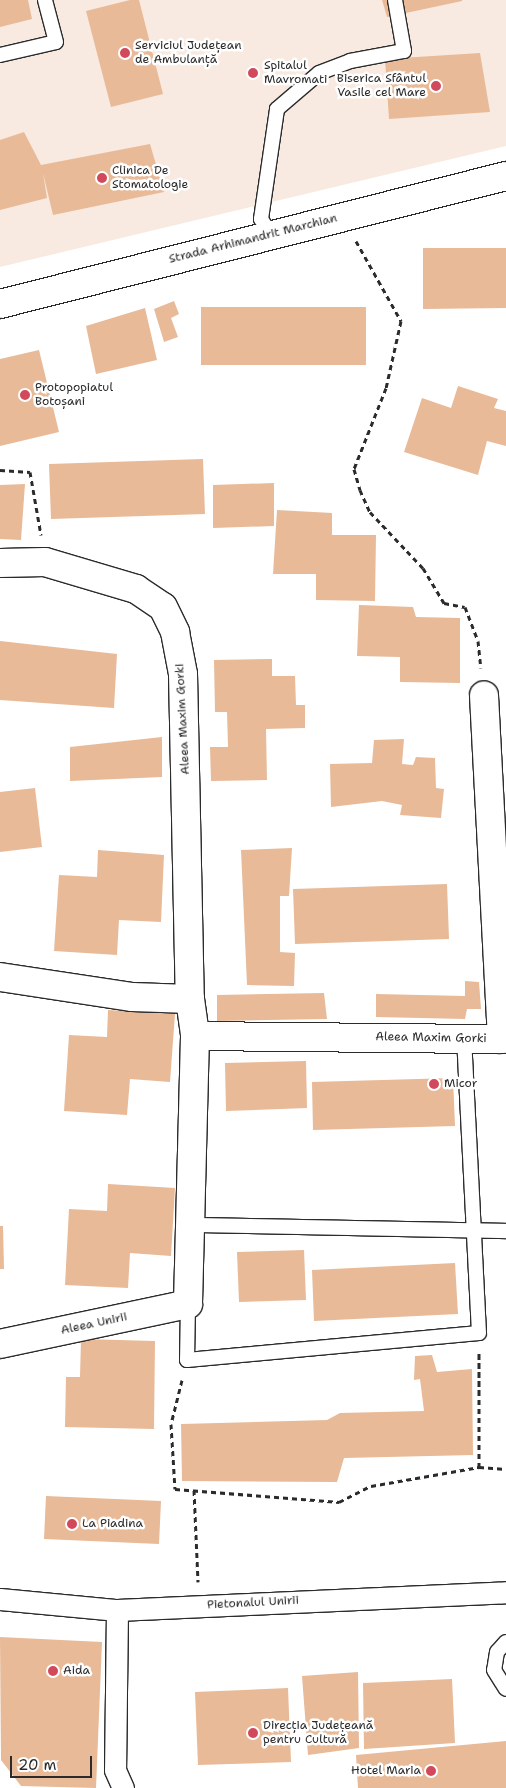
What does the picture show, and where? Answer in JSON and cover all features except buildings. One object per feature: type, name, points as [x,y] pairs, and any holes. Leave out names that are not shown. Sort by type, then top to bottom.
[{"type":"street","name":"Strada Arhimandrit Marchian","points":[[0,304],[506,176]]},
{"type":"street","name":"Aleea Maxim Gorki","points":[[0,563],[45,562],[136,588],[163,607],[175,632],[183,674],[190,1000],[194,1036],[192,1225],[188,1304]]},
{"type":"street","name":"Aleea Maxim Gorki","points":[[194,1036],[502,1039],[484,695]]},
{"type":"street","points":[[0,977],[132,997],[190,1000]]},
{"type":"street","name":"Aleea Unirii","points":[[0,1351],[188,1304]]},
{"type":"street","name":"Pietonalul Unirii","points":[[0,1599],[117,1610],[506,1592]]},
{"type":"street","points":[[117,1610],[115,1770],[123,1788]]},
{"type":"lane","points":[[0,55],[56,42],[46,0]]},
{"type":"lane","points":[[271,235],[262,220],[277,109],[319,74],[350,60],[404,51],[395,0]]},
{"type":"lane","points":[[188,1304],[187,1360],[479,1333],[476,1229],[464,1038]]},
{"type":"lane","points":[[192,1225],[506,1231]]},
{"type":"lane","points":[[506,1642],[497,1652],[494,1670],[506,1689]]},
{"type":"path","points":[[342,216],[401,321],[386,388],[354,469],[360,490],[370,512],[423,568],[444,603],[465,607],[478,641],[484,695]]},
{"type":"path","points":[[0,470],[30,472],[45,562]]},
{"type":"path","points":[[479,1333],[479,1467]]},
{"type":"path","points":[[187,1360],[172,1434],[175,1489],[339,1502],[371,1486],[479,1467],[506,1469]]},
{"type":"path","points":[[194,1490],[199,1606]]},
{"type":"shaded area","name":"Spitalul Mavromati","points":[[0,0],[506,0],[506,146],[0,267]]},
{"type":"place","name":"Serviciul Județean de Ambulanță","points":[[125,53]]},
{"type":"place","name":"Spitalul Mavromati","points":[[253,73]]},
{"type":"place","name":"Biserica Sfântul Vasile cel Mare","points":[[436,86]]},
{"type":"place","name":"Clinica De Stomatologie","points":[[102,178]]},
{"type":"place","name":"Protopopiatul Botoșani","points":[[25,395]]},
{"type":"place","name":"Micor","points":[[434,1084]]},
{"type":"place","name":"La Piadina","points":[[72,1524]]},
{"type":"place","name":"Aida","points":[[53,1671]]},
{"type":"place","name":"Direcția Județeană pentru Cultură","points":[[253,1733]]},
{"type":"place","name":"Hotel Maria","points":[[431,1771]]}]
